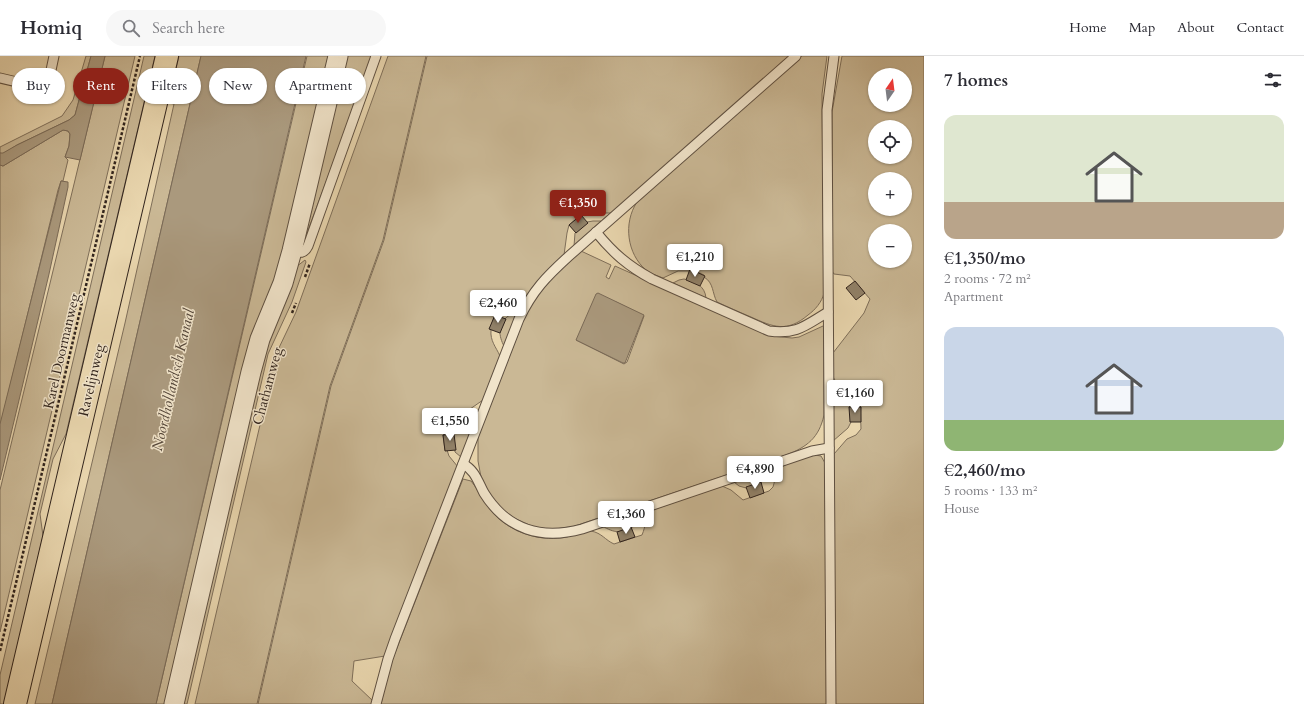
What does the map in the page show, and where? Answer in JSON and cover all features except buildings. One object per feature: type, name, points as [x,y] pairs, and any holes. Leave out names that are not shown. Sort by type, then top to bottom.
[{"type":"main road","name":"Ravelijnweg","points":[[16,704],[167,56]]},
{"type":"street","name":"Chathamweg","points":[[174,704],[252,367],[260,339],[283,283],[292,251],[338,56]]},
{"type":"lane","points":[[0,78],[47,89],[54,56]]},
{"type":"lane","points":[[292,251],[302,253],[308,246],[376,56]]},
{"type":"lane","points":[[376,704],[388,658],[526,304],[536,289],[550,274],[796,56]]},
{"type":"lane","points":[[831,704],[827,110],[834,56]]},
{"type":"lane","points":[[596,232],[608,247],[636,270],[652,279],[769,331],[789,332],[798,330],[828,312]]},
{"type":"lane","points":[[463,464],[470,468],[474,473],[484,493],[494,508],[505,517],[528,530],[545,534],[556,534],[582,529],[812,451],[829,448]]},
{"type":"path","name":"Karel Doormanweg","points":[[0,651],[140,56]]},
{"type":"path","points":[[304,279],[311,259]]},
{"type":"path","points":[[290,318],[297,300]]},
{"type":"shaded area","points":[[86,56],[91,56],[88,68],[82,68]]},
{"type":"shaded area","points":[[105,56],[135,56],[129,82],[129,68],[102,68]]},
{"type":"shaded area","points":[[144,56],[155,56],[152,68],[141,68]]},
{"type":"shaded area","points":[[179,56],[201,56],[198,68],[176,68]]},
{"type":"shaded area","points":[[307,56],[330,56],[327,68],[304,68]]},
{"type":"shaded area","points":[[346,56],[373,56],[366,75],[366,68],[343,68]]},
{"type":"shaded area","points":[[388,56],[426,56],[383,240],[330,386],[257,704],[195,704],[277,352],[296,312]]},
{"type":"shaded area","points":[[427,56],[790,56],[611,213],[591,213],[581,215],[569,225],[564,255],[540,279],[523,301],[503,309],[495,315],[490,329],[492,341],[500,356],[483,400],[450,423],[445,435],[443,435],[445,450],[447,450],[449,456],[458,467],[385,656],[354,661],[352,681],[373,701],[373,704],[258,704],[331,386],[384,240]]},
{"type":"shaded area","points":[[802,56],[827,56],[822,94],[824,293],[818,306],[800,321],[787,326],[773,326],[717,302],[710,282],[704,277],[704,275],[691,269],[689,271],[678,271],[663,278],[646,270],[635,256],[631,247],[629,238],[630,219],[637,202]]},
{"type":"shaded area","points":[[842,56],[924,56],[924,704],[835,704],[834,454],[847,439],[856,435],[861,429],[860,398],[849,392],[835,381],[833,377],[833,353],[864,313],[870,299],[850,276],[834,274],[832,271],[832,112]]},
{"type":"shaded area","points":[[137,86],[137,104],[144,104],[66,434],[53,459],[40,514],[43,536],[4,704],[0,704],[0,675]]},
{"type":"shaded area","points":[[73,100],[73,104],[78,104],[75,115],[69,120],[17,145],[3,154],[0,153],[0,147],[62,116]]},
{"type":"shaded area","points":[[93,104],[124,104],[0,632],[0,490]]},
{"type":"shaded area","points":[[174,104],[190,104],[52,704],[35,704],[125,323]]},
{"type":"shaded area","points":[[296,104],[319,104],[303,173],[166,704],[156,704]]},
{"type":"shaded area","points":[[335,104],[355,104],[304,241]]},
{"type":"shaded area","points":[[63,130],[68,131],[70,134],[69,146],[65,157],[68,160],[63,181],[61,181],[58,190],[0,427],[0,165],[3,166]]},
{"type":"shaded area","points":[[601,221],[574,246],[575,233],[587,222]]},
{"type":"shaded area","points":[[581,251],[611,265],[606,277],[609,279],[615,266],[771,336],[792,338],[799,337],[823,326],[824,415],[819,430],[806,445],[786,455],[572,527],[546,529],[534,527],[514,518],[498,506],[485,487],[481,477],[478,461],[478,437],[525,316],[536,296],[556,274]],"holes":[[[616,302],[644,316],[627,362],[624,364],[576,340]]]},
{"type":"shaded area","points":[[305,260],[306,262],[292,302],[268,354],[187,704],[182,704],[264,354],[296,267]]},
{"type":"shaded area","points":[[684,279],[692,281],[702,287],[706,298],[673,283]]},
{"type":"shaded area","points":[[518,311],[504,346],[500,335],[500,327],[508,316]]},
{"type":"shaded area","points":[[833,392],[848,402],[851,422],[848,428],[833,441]]},
{"type":"shaded area","points":[[478,414],[461,457],[455,452],[453,433],[457,428]]},
{"type":"shaded area","points":[[815,455],[821,456],[825,463],[827,704],[381,704],[388,671],[463,479],[471,481],[498,518],[505,524],[521,532],[539,537],[558,538],[567,537],[585,531],[591,531],[598,533],[614,544],[642,535],[647,519],[652,510],[722,486],[731,490],[743,500],[769,491],[773,487],[777,472],[784,466],[794,461]]},
{"type":"shaded area","points":[[768,470],[763,481],[746,488],[739,486],[734,482]]},
{"type":"shaded area","points":[[638,514],[634,526],[625,530],[618,532],[602,526]]},
{"type":"water","points":[[91,56],[105,56],[102,68],[88,68]]},
{"type":"water","name":"Noordhollandsch Kanaal","points":[[201,56],[306,56],[303,68],[275,68],[275,104],[295,104],[156,704],[52,704],[190,104],[201,104],[201,68],[198,68]]},
{"type":"water","points":[[78,104],[93,104],[80,160],[65,157],[69,146],[70,134],[68,131],[63,130],[3,166],[0,165],[0,153],[3,153],[69,120],[75,115]]},
{"type":"water","points":[[61,181],[68,182],[68,187],[0,480],[0,424]]},
{"type":"water","points":[[598,293],[644,315],[625,363],[576,340],[596,294]]}]
